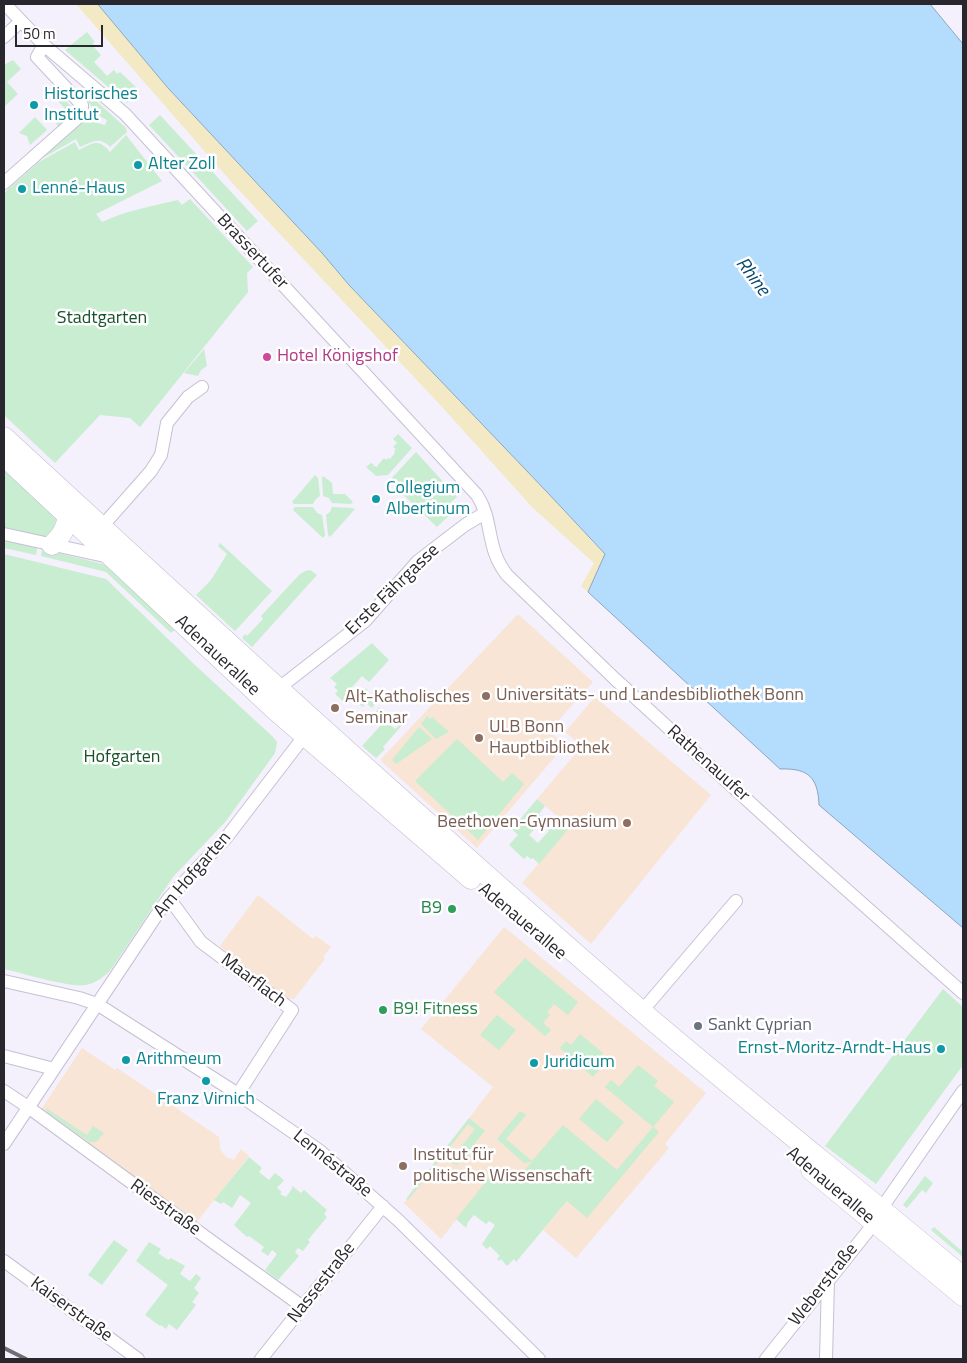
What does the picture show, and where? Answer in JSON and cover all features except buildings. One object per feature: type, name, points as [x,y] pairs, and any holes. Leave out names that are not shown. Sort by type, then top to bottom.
[{"type":"main road","name":"Adenauerallee","points":[[4,437],[96,532],[111,558],[310,729],[452,844],[642,1011],[760,1111],[963,1296]]},
{"type":"main road","name":"Adenauerallee","points":[[4,456],[68,516],[96,532],[142,565],[279,688],[310,729],[424,840],[604,991],[707,1082],[877,1216],[963,1277]]},
{"type":"main road","points":[[52,545],[63,534],[68,516]]},
{"type":"main road","points":[[111,558],[142,565]]},
{"type":"street","name":"Brassertufer","points":[[5,4],[44,45],[125,114],[477,495],[485,513]]},
{"type":"street","points":[[4,37],[21,21]]},
{"type":"street","points":[[4,183],[83,112],[82,105],[37,57],[44,45]]},
{"type":"street","points":[[96,532],[156,463],[161,455],[166,423],[188,396],[202,387]]},
{"type":"street","name":"Erste Fährgasse","points":[[279,688],[364,621],[418,561],[465,525],[485,513]]},
{"type":"street","name":"Rathenauufer","points":[[485,513],[490,542],[496,558],[500,567],[514,582],[614,679],[804,852],[963,993]]},
{"type":"street","points":[[4,534],[111,558]]},
{"type":"street","name":"Am Hofgarten","points":[[4,1144],[169,898],[226,838],[310,729]]},
{"type":"street","name":"Maarflach","points":[[169,898],[201,942],[292,1010],[238,1094]]},
{"type":"street","points":[[642,1011],[736,901]]},
{"type":"street","points":[[4,981],[79,998],[97,1004]]},
{"type":"street","name":"Lennéstraße","points":[[97,1004],[238,1094],[320,1151],[383,1206],[539,1359]]},
{"type":"street","points":[[4,1056],[54,1069]]},
{"type":"street","name":"Riesstraße","points":[[4,1091],[303,1307]]},
{"type":"street","name":"Weberstraße","points":[[766,1359],[877,1216],[963,1091]]},
{"type":"street","name":"Nassestraße","points":[[261,1359],[383,1206]]},
{"type":"street","name":"Kaiserstraße","points":[[4,1261],[138,1359]]},
{"type":"street","points":[[826,1359],[828,1280]]},
{"type":"shaded area","name":"ULB Bonn Hauptbibliothek","points":[[518,614],[593,682],[549,731],[565,745],[477,848],[380,760]]},
{"type":"shaded area","name":"Beethoven-Gymnasium","points":[[595,697],[711,795],[591,944],[522,883],[570,827],[537,799],[582,746],[565,732]]},
{"type":"shaded area","points":[[258,895],[313,939],[316,936],[331,947],[323,957],[325,959],[294,999],[287,999],[220,946]]},
{"type":"shaded area","points":[[504,927],[706,1093],[665,1144],[669,1148],[576,1258],[543,1230],[567,1201],[538,1204],[497,1169],[441,1239],[404,1203],[493,1087],[421,1029]]},
{"type":"shaded area","points":[[82,1048],[115,1070],[117,1068],[219,1137],[220,1149],[226,1157],[234,1160],[241,1149],[249,1156],[192,1228],[38,1114]]},
{"type":"green space","points":[[87,32],[94,41],[93,46],[101,55],[94,62],[107,76],[114,70],[117,74],[120,72],[140,91],[127,103],[65,50]]},
{"type":"green space","points":[[13,60],[21,69],[7,82],[18,94],[4,107],[4,65]]},
{"type":"green space","points":[[85,91],[126,128],[127,132],[110,147],[99,141],[80,147],[76,139],[41,159],[82,123],[93,122],[105,125],[107,120],[101,117],[82,95]]},
{"type":"green space","points":[[62,97],[72,107],[70,110],[75,116],[60,128],[56,124],[68,112],[58,101]]},
{"type":"green space","points":[[160,115],[258,221],[247,231],[149,125]]},
{"type":"green space","points":[[35,117],[47,130],[30,145],[27,136],[19,133]]},
{"type":"green space","name":"Stadtgarten","points":[[126,135],[162,181],[96,214],[102,222],[129,212],[178,200],[182,205],[190,199],[253,267],[247,273],[248,292],[140,427],[130,418],[100,415],[55,463],[4,415],[4,193],[39,162],[75,142],[79,150],[88,145],[99,143],[110,152]]},
{"type":"green space","points":[[204,349],[207,366],[201,370],[198,376],[184,373]]},
{"type":"green space","points":[[398,434],[412,448],[388,475],[376,476],[366,467],[371,463],[374,465],[373,467],[378,467],[384,458],[386,460],[390,459],[395,453],[396,449],[393,447],[397,443],[393,439]]},
{"type":"green space","points":[[416,452],[457,497],[451,502],[456,509],[437,527],[389,481]]},
{"type":"green space","points":[[4,465],[61,523],[45,537],[4,528]]},
{"type":"green space","points":[[315,475],[318,478],[320,496],[313,504],[294,504],[292,502]]},
{"type":"green space","points":[[323,476],[332,483],[333,494],[345,494],[353,502],[351,504],[332,503],[329,498],[323,496]]},
{"type":"green space","points":[[295,507],[313,507],[317,513],[322,515],[325,535],[323,538],[293,510]]},
{"type":"green space","points":[[332,507],[355,509],[330,537],[328,535],[326,515]]},
{"type":"green space","points":[[4,540],[37,548],[36,555],[4,548]]},
{"type":"green space","points":[[220,543],[272,591],[235,631],[196,595],[211,580],[227,554],[218,546]]},
{"type":"green space","points":[[42,549],[107,565],[176,629],[171,633],[106,572],[41,556]]},
{"type":"green space","name":"Hofgarten","points":[[4,554],[106,579],[277,742],[275,753],[226,821],[173,877],[112,968],[100,979],[86,985],[58,982],[4,969]]},
{"type":"green space","points":[[310,570],[317,575],[252,647],[242,638],[245,634],[247,636],[263,619],[261,616],[299,575]]},
{"type":"green space","points":[[372,643],[389,660],[369,682],[362,676],[346,694],[348,697],[344,702],[335,694],[338,691],[334,687],[337,684],[330,678]]},
{"type":"green space","points":[[366,688],[368,691],[364,695],[375,704],[372,708],[366,703],[363,707],[355,700]]},
{"type":"green space","points":[[379,707],[383,711],[380,716],[395,729],[403,724],[376,758],[362,746],[382,724],[373,716]]},
{"type":"green space","points":[[427,716],[430,719],[432,717],[449,732],[436,739],[421,724]]},
{"type":"green space","points":[[419,727],[432,739],[396,764],[392,760]]},
{"type":"green space","points":[[457,739],[503,782],[512,773],[524,784],[478,840],[415,781]]},
{"type":"green space","points":[[537,799],[545,806],[539,814],[553,825],[560,818],[570,827],[539,864],[533,858],[531,859],[527,856],[524,859],[509,845],[518,835],[512,829]],"holes":[[[540,823],[549,831],[538,843],[529,835]]]},
{"type":"green space","points":[[525,958],[578,1002],[568,1015],[554,1004],[547,1012],[550,1015],[543,1023],[551,1030],[545,1036],[494,992]]},
{"type":"green space","points":[[943,989],[963,1007],[963,1065],[876,1184],[825,1146]]},
{"type":"green space","points":[[497,1015],[516,1030],[499,1050],[480,1035]]},
{"type":"green space","points":[[580,1034],[603,1053],[593,1065],[599,1070],[593,1077],[560,1048],[566,1041],[571,1045]]},
{"type":"green space","points":[[638,1065],[658,1081],[654,1086],[674,1102],[653,1127],[605,1087],[611,1080],[619,1087]]},
{"type":"green space","points":[[596,1099],[624,1122],[607,1142],[579,1119]]},
{"type":"green space","points":[[46,1108],[87,1135],[93,1126],[104,1133],[96,1142],[89,1142],[47,1112]]},
{"type":"green space","points":[[520,1111],[526,1115],[506,1139],[532,1161],[563,1125],[617,1170],[653,1127],[659,1132],[587,1218],[567,1201],[516,1262],[514,1259],[507,1266],[501,1259],[499,1261],[497,1259],[500,1256],[490,1246],[487,1249],[482,1244],[495,1225],[489,1221],[486,1224],[474,1215],[466,1228],[456,1219],[496,1169],[513,1183],[532,1162],[524,1163],[497,1139]]},
{"type":"green space","points":[[469,1118],[485,1131],[474,1144],[479,1148],[475,1149],[464,1161],[456,1165],[450,1161],[475,1129],[468,1124],[408,1200],[406,1199]]},
{"type":"green space","points":[[249,1157],[262,1168],[259,1172],[269,1180],[275,1173],[284,1180],[277,1188],[282,1192],[280,1194],[286,1197],[292,1186],[301,1193],[304,1190],[327,1210],[324,1214],[327,1217],[308,1240],[310,1242],[303,1251],[298,1248],[295,1252],[299,1256],[278,1280],[265,1270],[277,1254],[272,1250],[268,1256],[261,1251],[264,1247],[249,1236],[247,1237],[234,1225],[251,1203],[240,1195],[232,1208],[223,1202],[221,1204],[214,1200]]},
{"type":"green space","points":[[925,1176],[933,1183],[926,1193],[922,1190],[907,1208],[903,1205]]},
{"type":"green space","points":[[934,1227],[963,1252],[963,1257],[931,1230]]},
{"type":"green space","points":[[114,1240],[128,1250],[102,1285],[88,1275]]},
{"type":"green space","points":[[149,1242],[161,1249],[158,1253],[168,1260],[171,1258],[185,1266],[180,1274],[190,1281],[196,1274],[201,1278],[194,1288],[199,1293],[192,1302],[196,1305],[177,1330],[169,1324],[166,1329],[145,1315],[168,1285],[136,1261]]},
{"type":"sand","points":[[76,4],[98,4],[168,88],[322,253],[349,285],[605,555],[588,592],[581,586],[594,563],[532,507],[444,409],[235,186]]},
{"type":"water","name":"Rhine","points":[[98,4],[930,4],[963,44],[963,928],[819,805],[816,787],[810,776],[798,770],[780,769],[588,592],[605,554],[349,285],[322,253],[168,88]]},
{"type":"railway","points":[[4,1348],[26,1359]]},
{"type":"place","name":"Historisches Institut","points":[[34,105]]},
{"type":"place","name":"Alter Zoll","points":[[138,165]]},
{"type":"place","name":"Lenné-Haus","points":[[22,189]]},
{"type":"place","name":"Hotel Königshof","points":[[267,357]]},
{"type":"place","name":"Collegium Albertinum","points":[[376,499]]},
{"type":"place","name":"Universitäts- und Landesbibliothek Bonn","points":[[486,696]]},
{"type":"place","name":"Alt-Katholisches Seminar","points":[[335,708]]},
{"type":"place","name":"ULB Bonn Hauptbibliothek","points":[[479,738]]},
{"type":"place","name":"Beethoven-Gymnasium","points":[[627,823]]},
{"type":"place","name":"B9","points":[[452,909]]},
{"type":"place","name":"B9! Fitness","points":[[383,1010]]},
{"type":"place","name":"Sankt Cyprian","points":[[698,1026]]},
{"type":"place","name":"Ernst-Moritz-Arndt-Haus","points":[[941,1049]]},
{"type":"place","name":"Arithmeum","points":[[126,1060]]},
{"type":"place","name":"Juridicum","points":[[534,1063]]},
{"type":"place","name":"Franz Virnich","points":[[206,1081]]},
{"type":"place","name":"Institut für politische Wissenschaft","points":[[403,1166]]}]
